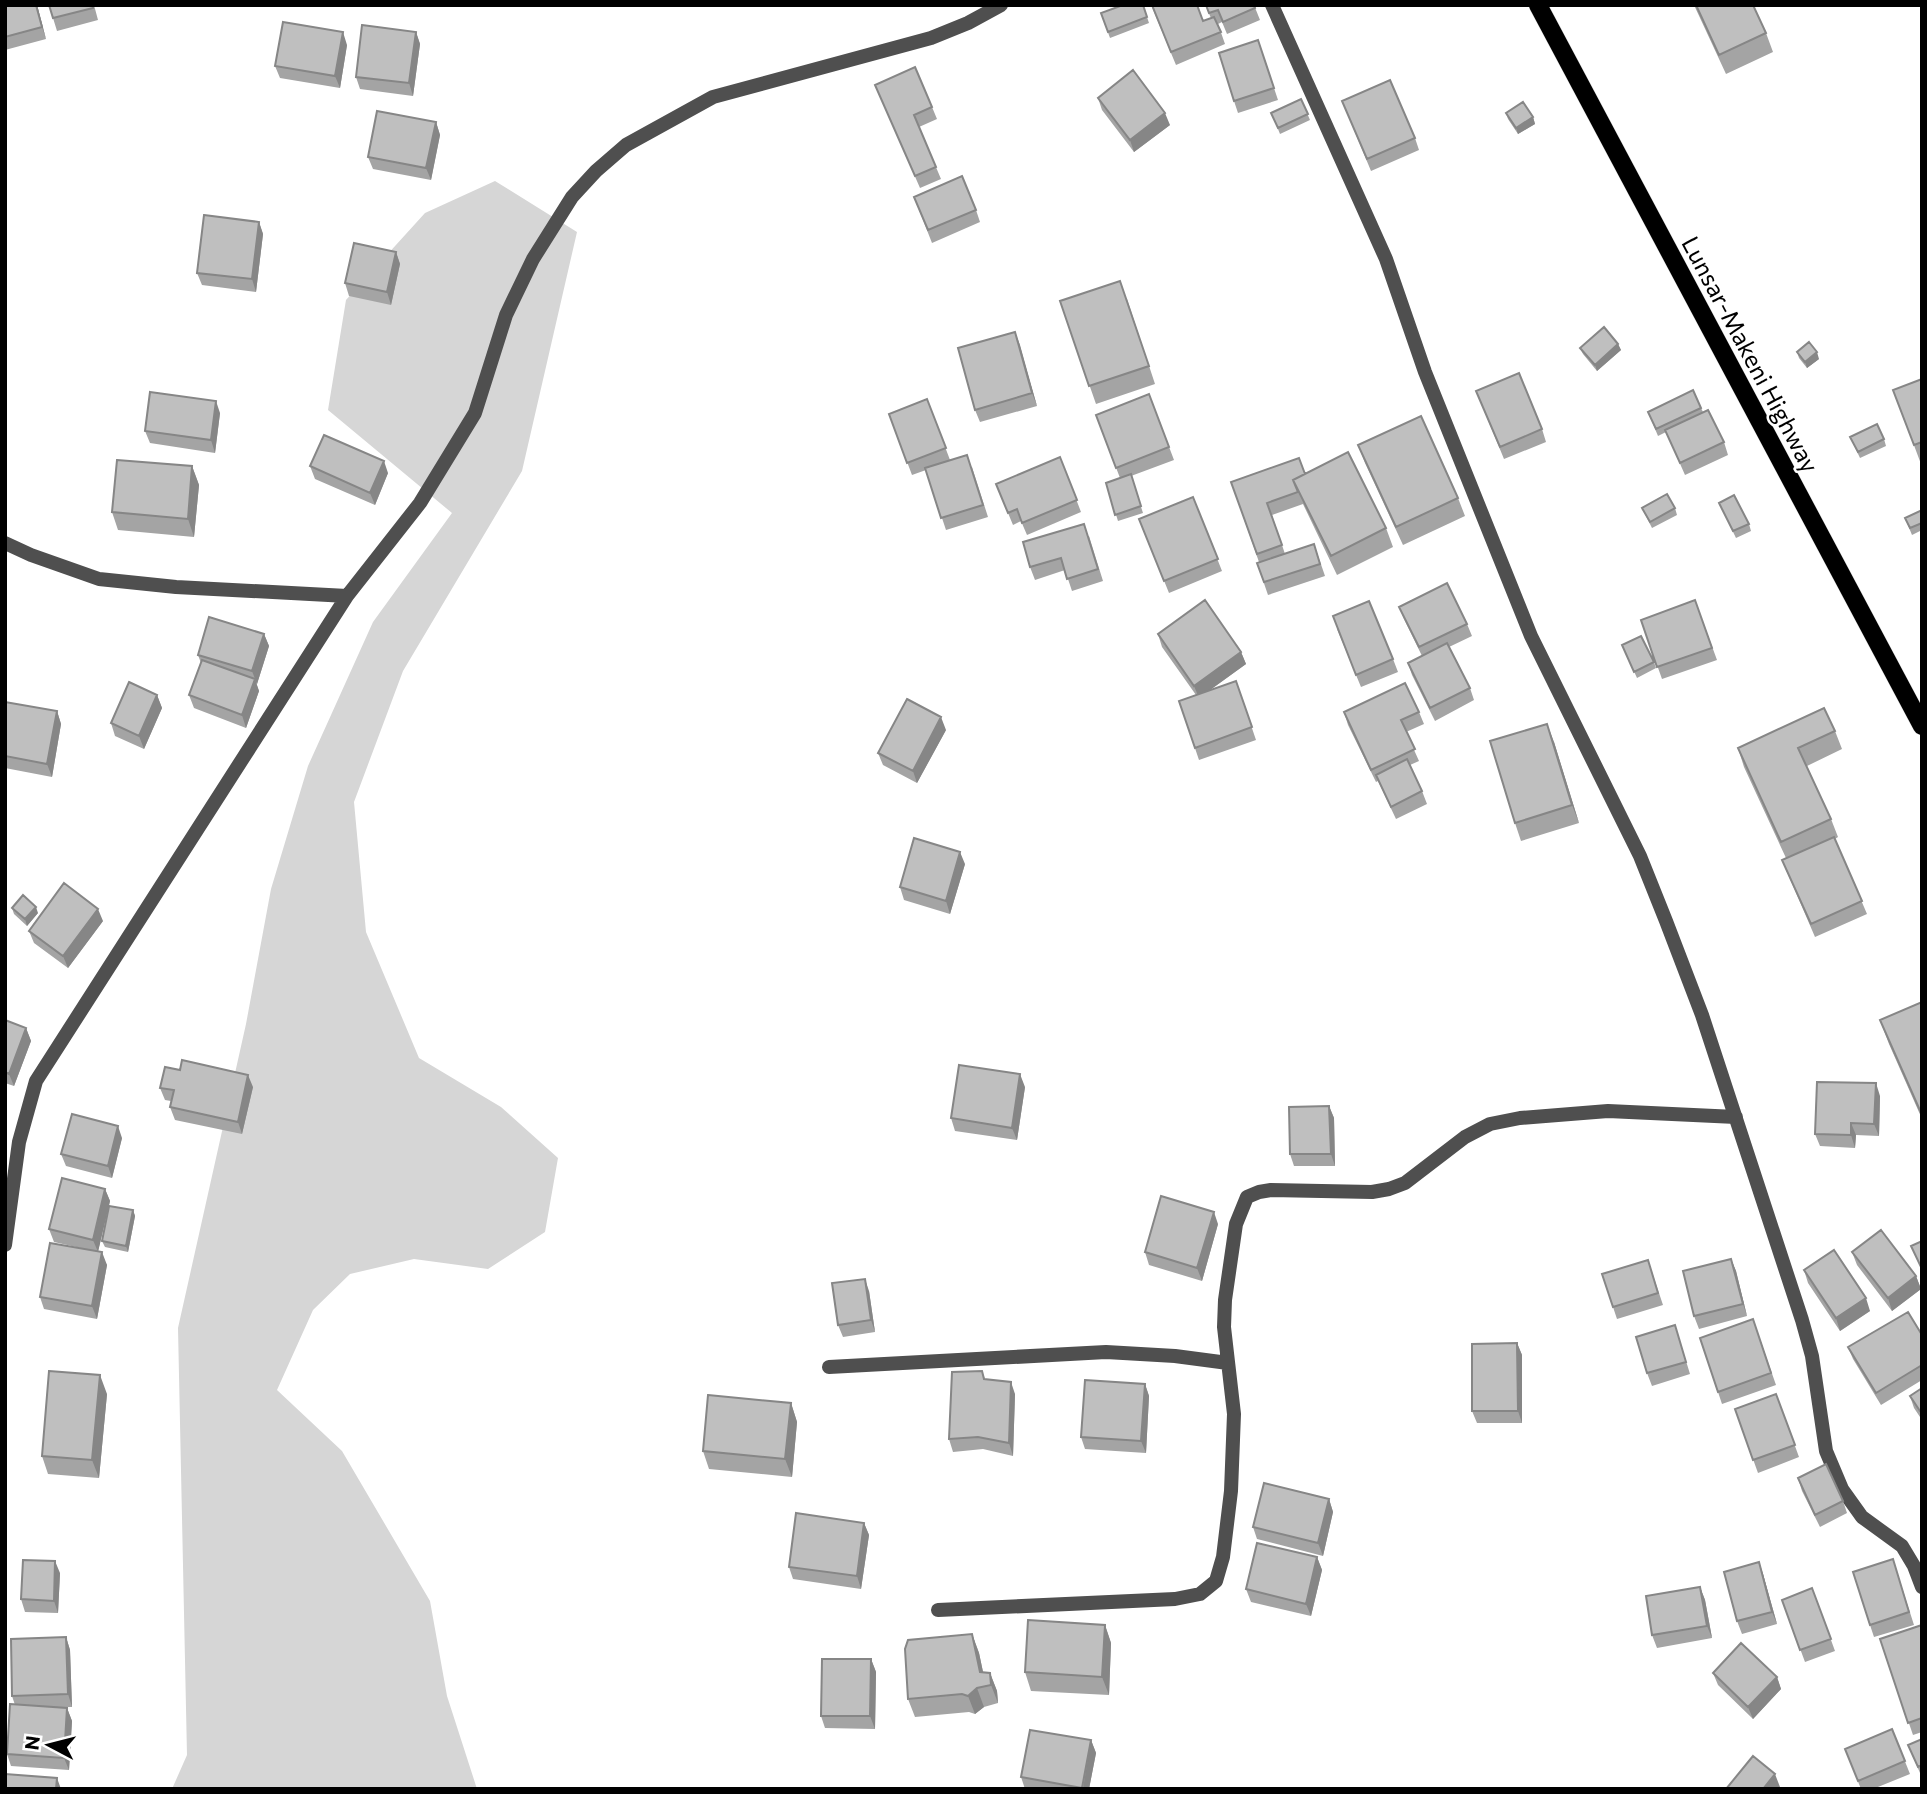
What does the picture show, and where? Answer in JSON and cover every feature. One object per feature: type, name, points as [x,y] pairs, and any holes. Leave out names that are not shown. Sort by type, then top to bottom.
[{"type":"main road","name":"Lunsar-Makeni Highway","points":[[1538,5],[1922,726]]},
{"type":"street","points":[[5,1245],[19,1142],[36,1081],[347,596],[420,503],[475,413],[506,315],[533,259],[572,197],[626,145],[713,96],[931,38],[968,23],[1001,5]]},
{"type":"street","points":[[1272,5],[1386,259],[1426,372],[1531,636],[1640,856],[1702,1015],[1812,1356],[1826,1451],[1842,1489],[1862,1517],[1902,1546],[1922,1587]]},
{"type":"street","points":[[5,543],[99,579],[176,587],[347,596]]},
{"type":"street","points":[[938,1610],[1175,1599],[1200,1594],[1216,1581],[1223,1557],[1231,1491],[1234,1414],[1224,1327],[1225,1300],[1236,1224],[1247,1197],[1271,1190],[1372,1192],[1389,1189],[1405,1184],[1465,1137],[1490,1124],[1520,1118],[1608,1111],[1736,1117]]},
{"type":"street","points":[[829,1367],[1106,1352],[1175,1356],[1228,1363]]},
{"type":"shaded area","points":[[495,181],[577,232],[522,471],[403,671],[354,802],[366,932],[419,1058],[501,1107],[558,1158],[545,1232],[488,1269],[414,1259],[350,1274],[313,1310],[277,1390],[342,1451],[430,1601],[447,1696],[477,1789],[172,1789],[187,1755],[178,1328],[246,1024],[271,889],[308,766],[373,622],[452,513],[328,410],[346,300],[425,213]]},
{"type":"building","points":[[5,5],[36,5],[42,27],[5,37]]},
{"type":"building","points":[[49,5],[93,5],[93,8],[53,18]]},
{"type":"building","points":[[1123,5],[1143,5],[1147,17],[1108,32],[1101,13]]},
{"type":"building","points":[[1152,5],[1197,5],[1203,21],[1214,17],[1221,32],[1171,52]]},
{"type":"building","points":[[1206,5],[1254,5],[1255,8],[1223,22],[1218,10],[1209,13]]},
{"type":"building","points":[[1696,5],[1753,5],[1766,33],[1719,55]]},
{"type":"building","points":[[283,22],[343,32],[335,76],[275,66]]},
{"type":"building","points":[[362,25],[416,32],[409,83],[356,77]]},
{"type":"building","points":[[1258,40],[1274,88],[1234,101],[1219,53]]},
{"type":"building","points":[[915,67],[932,107],[914,115],[936,167],[915,176],[875,85]]},
{"type":"building","points":[[1133,70],[1165,113],[1130,140],[1098,98]]},
{"type":"building","points":[[1390,80],[1415,138],[1367,159],[1342,101]]},
{"type":"building","points":[[1301,99],[1308,114],[1278,128],[1271,113]]},
{"type":"building","points":[[1523,102],[1533,117],[1516,128],[1506,113]]},
{"type":"building","points":[[377,111],[436,122],[426,168],[368,157]]},
{"type":"building","points":[[962,176],[976,210],[928,230],[914,197]]},
{"type":"building","points":[[204,215],[259,222],[252,279],[197,273]]},
{"type":"building","points":[[354,243],[396,252],[387,292],[345,283]]},
{"type":"building","points":[[1120,281],[1149,366],[1089,386],[1060,301]]},
{"type":"building","points":[[1604,327],[1618,344],[1595,365],[1580,348]]},
{"type":"building","points":[[1015,332],[1032,393],[975,410],[958,348]]},
{"type":"building","points":[[1809,342],[1817,352],[1805,362],[1797,352]]},
{"type":"building","points":[[1519,373],[1542,429],[1500,447],[1476,391]]},
{"type":"building","points":[[1922,379],[1922,442],[1914,445],[1893,390]]},
{"type":"building","points":[[1693,390],[1701,408],[1656,429],[1648,412]]},
{"type":"building","points":[[150,392],[216,401],[211,440],[145,431]]},
{"type":"building","points":[[1149,394],[1169,447],[1116,468],[1096,415]]},
{"type":"building","points":[[927,399],[946,448],[907,463],[889,414]]},
{"type":"building","points":[[1708,410],[1724,442],[1680,463],[1665,430]]},
{"type":"building","points":[[1421,416],[1458,498],[1396,527],[1358,445]]},
{"type":"building","points":[[1877,424],[1884,439],[1858,452],[1850,437]]},
{"type":"building","points":[[324,435],[384,461],[370,493],[310,466]]},
{"type":"building","points":[[1348,452],[1386,528],[1331,556],[1293,480]]},
{"type":"building","points":[[967,455],[983,505],[941,518],[925,468]]},
{"type":"building","points":[[1060,457],[1077,500],[1022,523],[1017,509],[1008,513],[996,484]]},
{"type":"building","points":[[1299,458],[1305,474],[1293,480],[1298,492],[1267,503],[1282,545],[1257,554],[1231,482]]},
{"type":"building","points":[[117,460],[192,466],[188,519],[112,512]]},
{"type":"building","points":[[1131,474],[1141,506],[1115,515],[1106,483]]},
{"type":"building","points":[[1667,494],[1675,508],[1650,522],[1642,508]]},
{"type":"building","points":[[1734,495],[1749,524],[1733,531],[1719,503]]},
{"type":"building","points":[[1193,497],[1218,559],[1164,581],[1139,519]]},
{"type":"building","points":[[1922,510],[1922,523],[1910,528],[1905,518]]},
{"type":"building","points":[[1084,524],[1098,569],[1067,579],[1061,558],[1030,567],[1023,542]]},
{"type":"building","points":[[1314,544],[1320,564],[1264,582],[1257,563]]},
{"type":"building","points":[[1447,583],[1467,624],[1419,647],[1399,607]]},
{"type":"building","points":[[1205,600],[1241,652],[1194,686],[1158,634]]},
{"type":"building","points":[[1695,600],[1712,648],[1657,667],[1641,620]]},
{"type":"building","points":[[1369,601],[1393,659],[1356,675],[1333,616]]},
{"type":"building","points":[[209,617],[264,634],[252,671],[198,655]]},
{"type":"building","points":[[1641,636],[1654,662],[1634,672],[1622,645]]},
{"type":"building","points":[[1447,643],[1470,688],[1430,708],[1408,663]]},
{"type":"building","points":[[202,660],[255,679],[242,715],[189,695]]},
{"type":"building","points":[[1236,681],[1252,727],[1195,748],[1179,701]]},
{"type":"building","points":[[129,682],[157,695],[139,736],[111,723]]},
{"type":"building","points":[[1405,683],[1419,712],[1401,720],[1415,749],[1371,770],[1344,712]]},
{"type":"building","points":[[907,699],[941,717],[913,771],[878,753]]},
{"type":"building","points":[[5,702],[57,711],[47,764],[5,756]]},
{"type":"building","points":[[1824,708],[1835,731],[1798,748],[1831,819],[1781,842],[1738,748]]},
{"type":"building","points":[[1547,724],[1572,805],[1515,823],[1490,741]]},
{"type":"building","points":[[1407,759],[1422,791],[1391,807],[1376,775]]},
{"type":"building","points":[[1834,837],[1862,901],[1811,924],[1782,860]]},
{"type":"building","points":[[914,838],[960,852],[946,901],[900,887]]},
{"type":"building","points":[[64,883],[98,909],[63,956],[29,931]]},
{"type":"building","points":[[23,895],[36,907],[25,919],[12,908]]},
{"type":"building","points":[[1922,1002],[1922,1115],[1880,1020]]},
{"type":"building","points":[[5,1020],[26,1028],[9,1074],[5,1072]]},
{"type":"building","points":[[182,1060],[248,1075],[238,1122],[170,1107],[174,1090],[160,1088],[165,1067],[180,1070]]},
{"type":"building","points":[[959,1065],[1020,1074],[1012,1128],[951,1118]]},
{"type":"building","points":[[1817,1082],[1876,1083],[1874,1124],[1851,1123],[1851,1135],[1815,1134]]},
{"type":"building","points":[[1329,1106],[1331,1154],[1290,1154],[1289,1107]]},
{"type":"building","points":[[72,1114],[118,1126],[108,1166],[61,1154]]},
{"type":"building","points":[[62,1178],[105,1189],[93,1240],[49,1229]]},
{"type":"building","points":[[1161,1196],[1214,1212],[1197,1268],[1145,1252]]},
{"type":"building","points":[[109,1206],[133,1210],[126,1246],[102,1241]]},
{"type":"building","points":[[1881,1230],[1916,1276],[1888,1298],[1852,1252]]},
{"type":"building","points":[[1922,1241],[1922,1269],[1911,1246]]},
{"type":"building","points":[[50,1243],[102,1252],[92,1306],[40,1297]]},
{"type":"building","points":[[1834,1250],[1866,1298],[1836,1318],[1804,1270]]},
{"type":"building","points":[[1731,1259],[1743,1304],[1694,1316],[1683,1271]]},
{"type":"building","points":[[1648,1260],[1658,1293],[1613,1307],[1602,1274]]},
{"type":"building","points":[[865,1279],[871,1320],[838,1325],[832,1283]]},
{"type":"building","points":[[1908,1312],[1922,1335],[1922,1365],[1876,1393],[1848,1347]]},
{"type":"building","points":[[1753,1319],[1771,1373],[1718,1392],[1700,1338]]},
{"type":"building","points":[[1675,1325],[1686,1362],[1647,1373],[1636,1337]]},
{"type":"building","points":[[1517,1343],[1518,1411],[1472,1411],[1472,1344]]},
{"type":"building","points":[[49,1371],[100,1375],[92,1460],[42,1456]]},
{"type":"building","points":[[982,1371],[984,1379],[1011,1382],[1009,1443],[978,1437],[949,1439],[952,1372]]},
{"type":"building","points":[[1085,1380],[1145,1384],[1141,1441],[1081,1437]]},
{"type":"building","points":[[1922,1388],[1922,1410],[1920,1411],[1910,1396]]},
{"type":"building","points":[[1776,1394],[1795,1445],[1753,1460],[1735,1409]]},
{"type":"building","points":[[708,1395],[791,1403],[785,1459],[703,1451]]},
{"type":"building","points":[[1826,1464],[1843,1501],[1815,1515],[1798,1478]]},
{"type":"building","points":[[1264,1483],[1329,1499],[1318,1543],[1253,1527]]},
{"type":"building","points":[[796,1513],[864,1523],[857,1576],[789,1567]]},
{"type":"building","points":[[1257,1543],[1317,1557],[1306,1604],[1246,1589]]},
{"type":"building","points":[[1893,1559],[1909,1612],[1870,1625],[1853,1572]]},
{"type":"building","points":[[23,1560],[55,1561],[54,1601],[21,1599]]},
{"type":"building","points":[[1759,1562],[1772,1612],[1737,1621],[1724,1572]]},
{"type":"building","points":[[1700,1587],[1707,1626],[1652,1635],[1646,1596]]},
{"type":"building","points":[[1812,1588],[1831,1639],[1800,1650],[1782,1600]]},
{"type":"building","points":[[1028,1620],[1105,1625],[1102,1677],[1025,1672]]},
{"type":"building","points":[[1922,1625],[1922,1718],[1908,1723],[1880,1639]]},
{"type":"building","points":[[972,1634],[980,1672],[990,1673],[991,1685],[977,1688],[968,1696],[962,1694],[908,1699],[905,1649],[908,1640]]},
{"type":"building","points":[[66,1637],[68,1694],[12,1696],[11,1639]]},
{"type":"building","points":[[1741,1643],[1777,1677],[1748,1707],[1713,1673]]},
{"type":"building","points":[[822,1659],[871,1659],[870,1716],[821,1716]]},
{"type":"building","points":[[10,1704],[67,1708],[64,1758],[7,1754]]},
{"type":"building","points":[[1892,1729],[1905,1761],[1858,1781],[1845,1749]]},
{"type":"building","points":[[1030,1730],[1091,1740],[1082,1788],[1021,1777]]},
{"type":"building","points":[[1922,1739],[1922,1765],[1918,1767],[1908,1745]]},
{"type":"building","points":[[1753,1756],[1775,1774],[1763,1789],[1726,1789]]},
{"type":"building","points":[[5,1774],[57,1778],[56,1789],[5,1789]]}]
